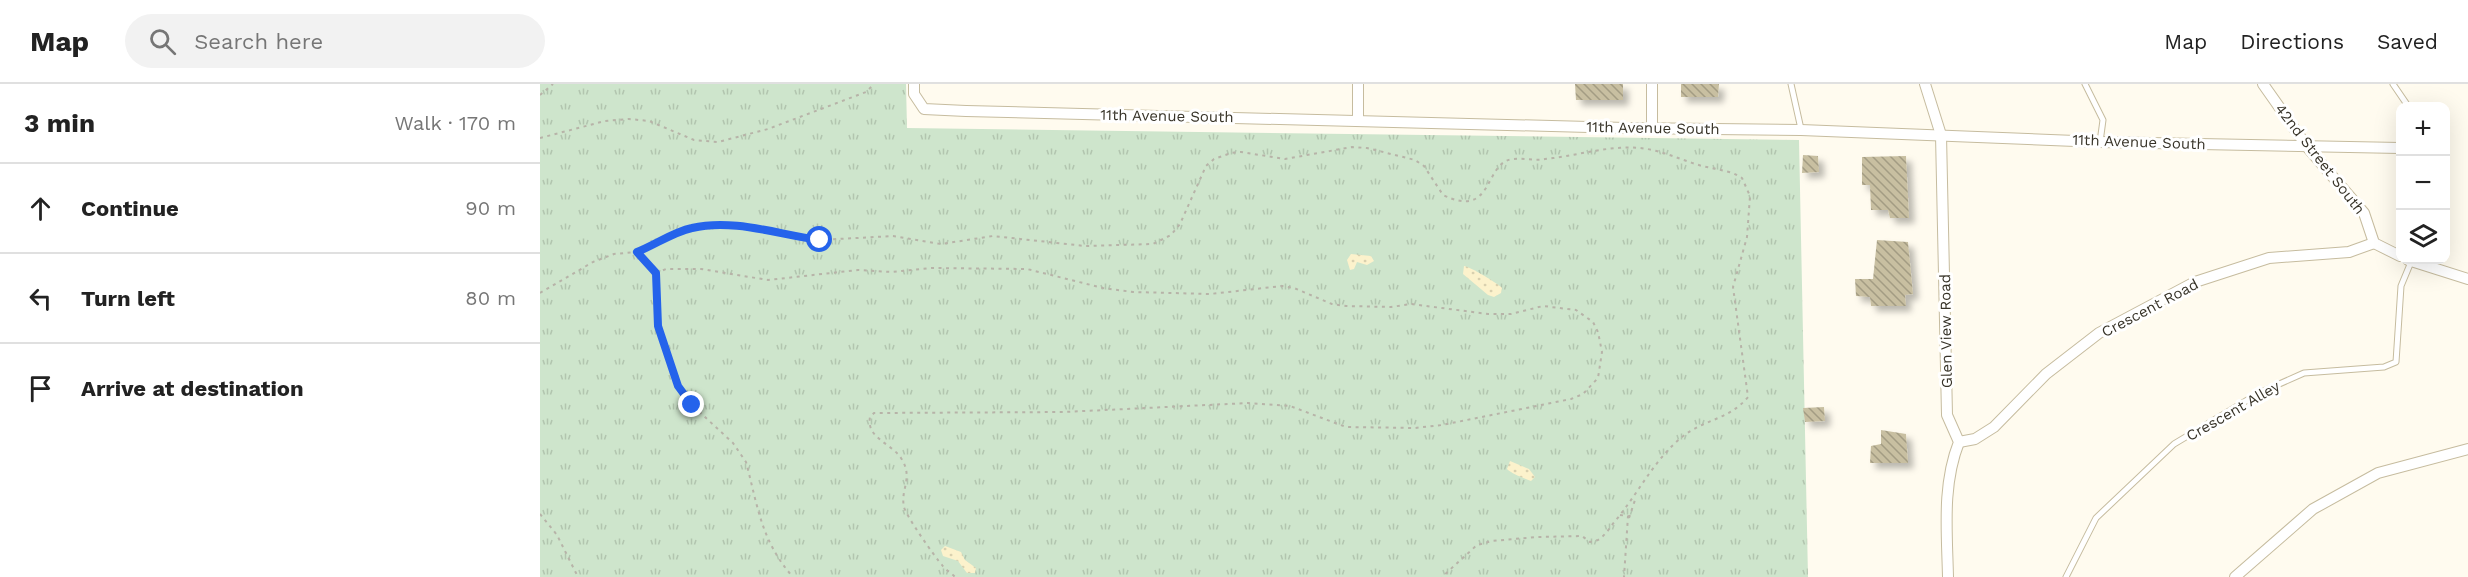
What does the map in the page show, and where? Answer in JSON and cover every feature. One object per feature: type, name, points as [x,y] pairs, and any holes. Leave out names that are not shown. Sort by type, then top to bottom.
[{"type":"street","points":[[1358,84],[1358,121]]},
{"type":"street","points":[[1652,84],[1652,128]]},
{"type":"street","name":"Glen View Road","points":[[1925,84],[1941,135],[1947,415],[1959,441]]},
{"type":"street","name":"42nd Street South","points":[[2263,84],[2308,148],[2364,213],[2374,243]]},
{"type":"street","name":"11th Avenue South","points":[[914,89],[924,109],[1801,130],[2308,148],[2396,148]]},
{"type":"street","points":[[2374,243],[2396,254]]},
{"type":"street","name":"Crescent Road","points":[[1959,441],[1975,439],[1994,427],[2046,374],[2099,333],[2195,282],[2269,258],[2349,252],[2374,243]]},
{"type":"street","points":[[2422,264],[2468,279]]},
{"type":"street","points":[[1948,577],[1947,484],[1952,459],[1959,441]]},
{"type":"street","points":[[2235,577],[2313,509],[2378,473],[2468,449]]},
{"type":"lane","points":[[1791,84],[1801,130]]},
{"type":"lane","points":[[2085,84],[2103,120],[2100,142]]},
{"type":"lane","points":[[2393,84],[2405,102]]},
{"type":"lane","name":"Crescent Alley","points":[[2066,577],[2096,518],[2174,444],[2259,393],[2304,373],[2384,367],[2396,362],[2405,264]]},
{"type":"path","points":[[540,95],[553,84]]},
{"type":"path","points":[[540,138],[605,122],[628,119],[649,121],[694,140],[718,142],[768,129],[866,92],[874,84]]},
{"type":"path","points":[[540,293],[593,262],[614,254],[637,252],[693,227],[719,226],[756,229],[820,240],[893,236],[941,244],[993,236],[1085,246],[1153,244],[1171,235],[1186,211],[1206,166],[1221,155],[1241,152],[1285,159],[1352,147],[1366,148],[1415,160],[1424,166],[1443,195],[1462,200],[1473,200],[1480,196],[1503,162],[1513,159],[1544,160],[1601,149],[1643,148],[1733,173],[1742,178],[1747,186],[1751,209],[1750,224],[1732,287],[1749,389],[1748,397],[1736,410],[1696,427],[1674,444],[1654,466],[1636,495],[1604,536],[1593,542],[1582,536],[1492,541],[1478,546],[1443,577]]},
{"type":"path","points":[[637,252],[656,273],[658,326],[678,386],[740,452],[746,462],[765,534],[774,553],[793,577]]},
{"type":"path","points":[[656,273],[666,269],[701,269],[768,280],[858,270],[892,272],[933,267],[1027,269],[1103,288],[1134,292],[1210,294],[1282,286],[1294,288],[1332,304],[1346,306],[1390,307],[1411,304],[1488,314],[1511,314],[1543,306],[1560,306],[1576,310],[1593,322],[1598,332],[1602,352],[1598,378],[1583,394],[1555,403],[1415,428],[1346,427],[1290,406],[1248,403],[1064,412],[874,413],[869,423],[876,437],[897,453],[903,460],[908,473],[904,507],[910,522],[941,565],[956,577]]},
{"type":"path","points":[[1624,577],[1629,519],[1636,495]]},
{"type":"path","points":[[540,514],[557,535],[578,577]]},
{"type":"path","points":[[1620,515],[1628,516],[1629,519]]},
{"type":"green space","points":[[540,84],[906,84],[907,128],[1799,140],[1808,577],[540,577]]},
{"type":"sand","points":[[1351,254],[1371,256],[1374,261],[1367,265],[1357,262],[1354,269],[1350,270],[1347,260]]},
{"type":"sand","points":[[1464,266],[1500,286],[1501,293],[1494,297],[1488,295],[1463,274]]},
{"type":"sand","points":[[1510,461],[1529,469],[1535,477],[1531,481],[1512,473],[1507,469]]},
{"type":"sand","points":[[945,546],[961,552],[965,560],[976,568],[975,573],[967,573],[958,561],[943,556],[941,550]]},
{"type":"building","points":[[1575,84],[1623,84],[1623,100],[1576,100]]},
{"type":"building","points":[[1681,84],[1719,84],[1718,97],[1681,97]]},
{"type":"building","points":[[1803,155],[1818,156],[1819,172],[1802,173]]},
{"type":"building","points":[[1906,156],[1909,218],[1890,218],[1888,210],[1871,210],[1870,185],[1862,185],[1862,157]]},
{"type":"building","points":[[1877,240],[1908,242],[1913,294],[1905,295],[1906,306],[1871,306],[1870,297],[1856,296],[1855,279],[1873,279]]},
{"type":"building","points":[[1824,407],[1825,421],[1805,422],[1803,408]]},
{"type":"building","points":[[1881,430],[1906,434],[1908,463],[1870,463],[1871,446],[1881,444]]},
{"type":"route","points":[[692,405],[678,386],[658,326],[656,273],[637,252],[693,227],[708,226],[756,229],[820,240]]}]
